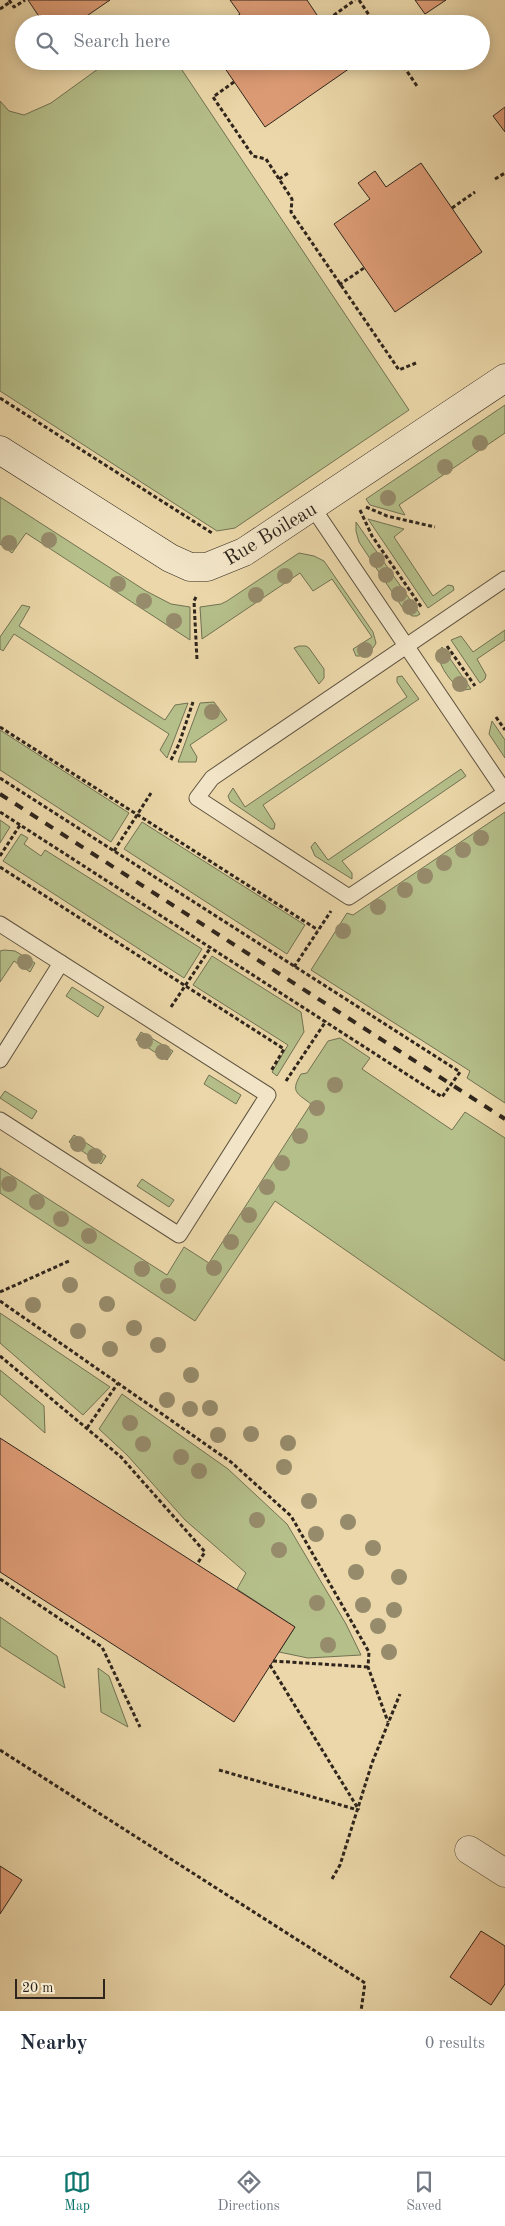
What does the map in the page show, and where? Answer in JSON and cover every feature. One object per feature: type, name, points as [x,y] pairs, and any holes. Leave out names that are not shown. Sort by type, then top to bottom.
[{"type":"street","name":"Rue Boileau","points":[[0,450],[153,549],[190,567],[207,567],[226,561],[244,552],[313,508],[505,378]]},
{"type":"street","points":[[469,1850],[505,1872]]},
{"type":"lane","points":[[313,508],[405,646],[505,792],[349,897],[197,798],[212,778],[405,646],[505,579]]},
{"type":"lane","points":[[0,924],[268,1095],[179,1235],[0,1120]]},
{"type":"lane","points":[[0,1060],[5,1043],[61,963]]},
{"type":"path","points":[[0,9],[10,1],[14,7],[25,0]]},
{"type":"path","points":[[334,15],[355,0]]},
{"type":"path","points":[[360,0],[369,15]]},
{"type":"path","points":[[406,70],[417,86]]},
{"type":"path","points":[[234,82],[213,97],[253,156],[266,159],[292,199],[291,212],[339,285],[399,370],[416,363]]},
{"type":"path","points":[[279,179],[290,172]]},
{"type":"path","points":[[495,179],[505,173]]},
{"type":"path","points":[[452,208],[475,192]]},
{"type":"path","points":[[339,285],[364,268]]},
{"type":"path","name":"Rue Boileau","points":[[0,398],[218,536]]},
{"type":"path","points":[[424,611],[372,536],[358,504],[387,516],[435,527]]},
{"type":"path","points":[[194,602],[197,660]]},
{"type":"path","points":[[446,644],[475,686]]},
{"type":"path","points":[[171,760],[179,744],[193,702]]},
{"type":"path","points":[[496,717],[505,730]]},
{"type":"path","points":[[0,727],[318,930]]},
{"type":"path","points":[[0,778],[460,1072],[442,1097],[0,812]]},
{"type":"path","points":[[114,851],[138,816],[151,792]]},
{"type":"path","points":[[0,856],[20,825]]},
{"type":"path","points":[[0,867],[284,1049]]},
{"type":"path","points":[[294,967],[333,907]]},
{"type":"path","points":[[168,1011],[211,947]]},
{"type":"path","points":[[283,1086],[326,1021]]},
{"type":"path","points":[[0,1292],[69,1261]]},
{"type":"path","points":[[0,1301],[231,1462],[291,1516],[369,1652],[368,1667],[388,1722]]},
{"type":"path","points":[[0,1356],[121,1457],[205,1552],[197,1564]]},
{"type":"path","points":[[87,1428],[118,1383]]},
{"type":"path","points":[[0,1579],[102,1647],[140,1727]]},
{"type":"path","points":[[359,1810],[272,1663],[368,1667]]},
{"type":"path","points":[[332,1879],[340,1865],[359,1810],[372,1763],[400,1694]]},
{"type":"path","points":[[0,1750],[365,1983],[361,2011]]},
{"type":"path","points":[[219,1770],[359,1810]]},
{"type":"green space","points":[[97,70],[182,70],[409,410],[235,528],[217,531],[0,391],[0,101],[9,111],[24,115],[51,103]]},
{"type":"green space","points":[[505,405],[505,433],[399,505],[405,515],[370,505],[366,499]]},
{"type":"green space","points":[[0,497],[146,591],[171,604],[190,607],[190,640],[26,533],[12,553],[0,544]]},
{"type":"green space","points":[[368,519],[404,529],[394,537],[433,596],[448,585],[453,586],[454,590],[428,608]]},
{"type":"green space","points":[[356,522],[420,614],[412,616],[404,610],[359,542]]},
{"type":"green space","points":[[299,553],[314,556],[324,561],[373,632],[375,646],[365,654],[356,656],[353,649],[372,637],[332,579],[313,591],[300,573],[202,639],[200,607],[221,604],[227,601]]},
{"type":"green space","points":[[22,605],[30,607],[19,626],[165,720],[175,705],[188,703],[167,758],[160,750],[169,734],[14,634],[3,651],[0,649],[0,637]]},
{"type":"green space","points":[[505,630],[505,640],[477,659],[486,675],[485,679],[480,683],[451,640],[461,636],[473,652]]},
{"type":"green space","points":[[299,646],[309,648],[324,669],[324,678],[319,684],[294,648]]},
{"type":"green space","points":[[442,647],[471,689],[463,690],[459,688],[447,675],[438,654]]},
{"type":"green space","points":[[402,676],[419,699],[263,805],[275,824],[274,829],[271,829],[230,801],[228,796],[233,788],[245,807],[407,697],[397,682],[397,677]]},
{"type":"green space","points":[[214,702],[227,720],[190,745],[197,757],[196,762],[178,762],[200,703]]},
{"type":"green space","points":[[492,721],[505,740],[505,758],[489,734]]},
{"type":"green space","points":[[0,730],[129,813],[111,842],[0,770]]},
{"type":"green space","points":[[461,769],[466,776],[342,861],[352,873],[352,879],[315,856],[311,847],[315,842],[328,860]]},
{"type":"green space","points":[[505,812],[505,1103],[467,1078],[470,1071],[311,970],[347,913],[353,915]]},
{"type":"green space","points":[[0,820],[10,827],[0,843]]},
{"type":"green space","points":[[142,822],[305,925],[287,954],[124,849]]},
{"type":"green space","points":[[21,834],[28,838],[24,844],[41,856],[45,850],[202,949],[184,978],[3,861]]},
{"type":"green space","points":[[0,951],[15,951],[35,963],[30,972],[14,961],[0,982]]},
{"type":"green space","points":[[212,956],[301,1012],[304,1032],[277,1076],[272,1072],[288,1045],[193,985]]},
{"type":"green space","points":[[72,987],[104,1007],[98,1017],[66,996]]},
{"type":"green space","points":[[141,1032],[173,1051],[167,1060],[136,1040]]},
{"type":"green space","points":[[340,1038],[370,1058],[362,1069],[452,1130],[465,1112],[505,1138],[505,1361],[275,1201],[195,1321],[0,1193],[0,1168],[167,1275],[184,1247],[209,1263],[311,1104],[296,1089],[301,1074],[307,1073],[328,1041]]},
{"type":"green space","points":[[209,1075],[241,1095],[236,1104],[204,1084]]},
{"type":"green space","points":[[5,1091],[37,1111],[32,1119],[0,1098]]},
{"type":"green space","points":[[74,1135],[106,1156],[101,1164],[69,1142]]},
{"type":"green space","points":[[142,1179],[174,1200],[169,1207],[137,1186]]},
{"type":"green space","points":[[0,1313],[110,1387],[83,1415],[0,1343]]},
{"type":"green space","points":[[0,1370],[44,1406],[45,1433],[0,1394]]},
{"type":"green space","points":[[122,1394],[228,1469],[287,1524],[346,1624],[361,1655],[308,1658],[279,1652],[295,1627],[237,1589],[246,1573],[185,1520],[127,1455],[99,1429]]},
{"type":"green space","points":[[0,1617],[57,1656],[65,1688],[0,1646]]},
{"type":"green space","points":[[98,1668],[109,1676],[128,1727],[101,1712]]},
{"type":"building","points":[[28,0],[110,0],[88,15],[38,15]]},
{"type":"building","points":[[230,0],[307,0],[317,15],[239,15],[240,14]]},
{"type":"building","points":[[415,0],[446,0],[425,14]]},
{"type":"building","points":[[226,70],[347,70],[265,127]]},
{"type":"building","points":[[505,107],[505,132],[493,116]]},
{"type":"building","points":[[421,163],[482,252],[395,312],[334,224],[370,199],[358,183],[375,171],[386,187]]},
{"type":"building","points":[[0,1438],[295,1627],[234,1722],[0,1572]]},
{"type":"building","points":[[0,1866],[22,1880],[0,1914]]},
{"type":"building","points":[[481,1931],[505,1946],[505,1984],[491,2005],[450,1977]]},
{"type":"railway","points":[[0,794],[505,1119]]}]
